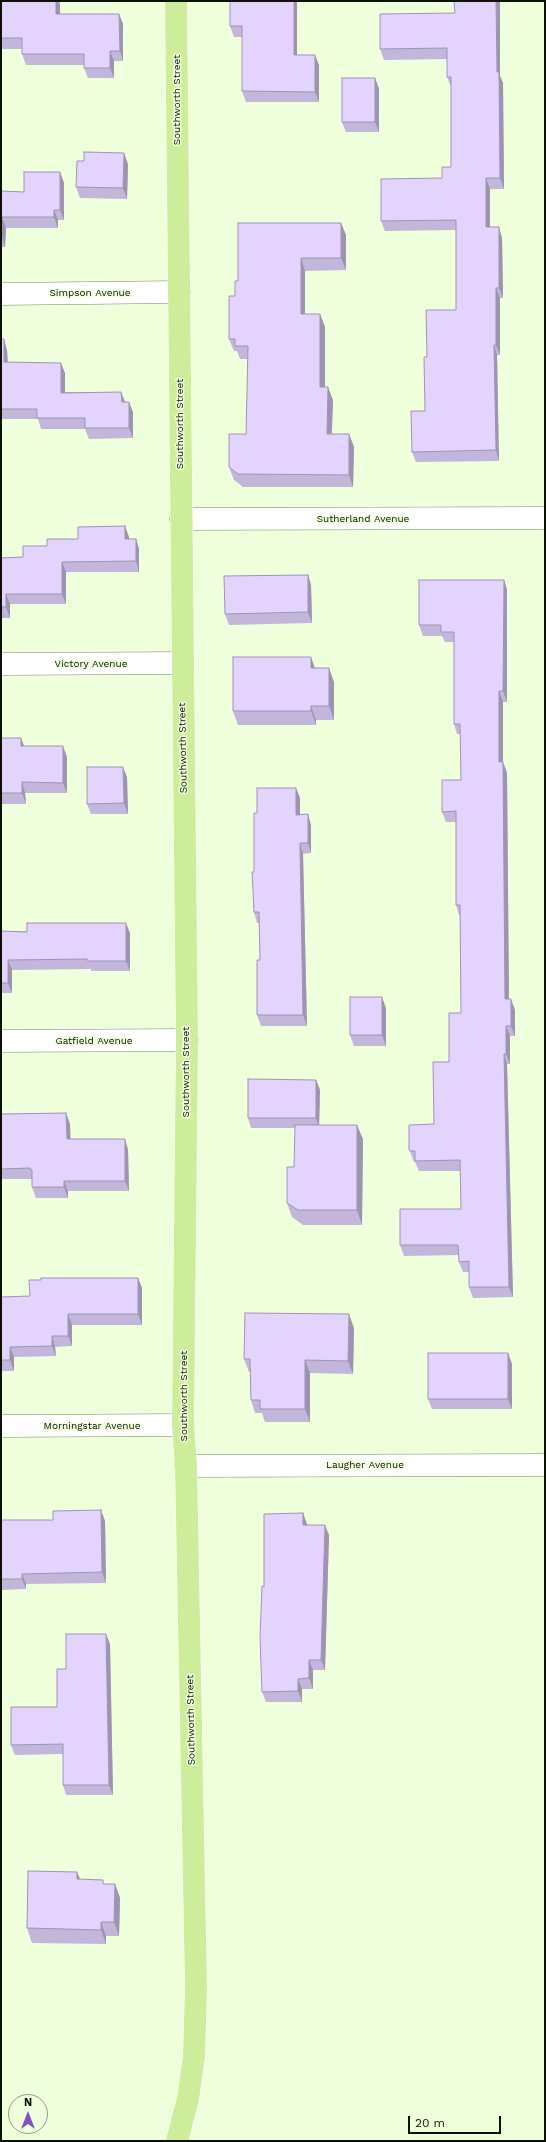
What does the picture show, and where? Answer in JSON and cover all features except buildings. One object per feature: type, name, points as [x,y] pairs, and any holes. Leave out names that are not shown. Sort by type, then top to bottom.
[{"type":"main road","name":"Southworth Street","points":[[176,1],[187,1040],[183,1425],[186,1466],[196,1987],[194,2056],[188,2099],[177,2141]]},
{"type":"street","name":"Simpson Avenue","points":[[1,294],[179,292]]},
{"type":"street","name":"Sutherland Avenue","points":[[181,519],[545,518]]},
{"type":"street","name":"Victory Avenue","points":[[1,664],[182,663]]},
{"type":"street","name":"Gatfield Avenue","points":[[1,1041],[187,1040]]},
{"type":"street","name":"Morningstar Avenue","points":[[1,1426],[183,1425]]},
{"type":"street","name":"Laugher Avenue","points":[[186,1466],[545,1465]]}]
